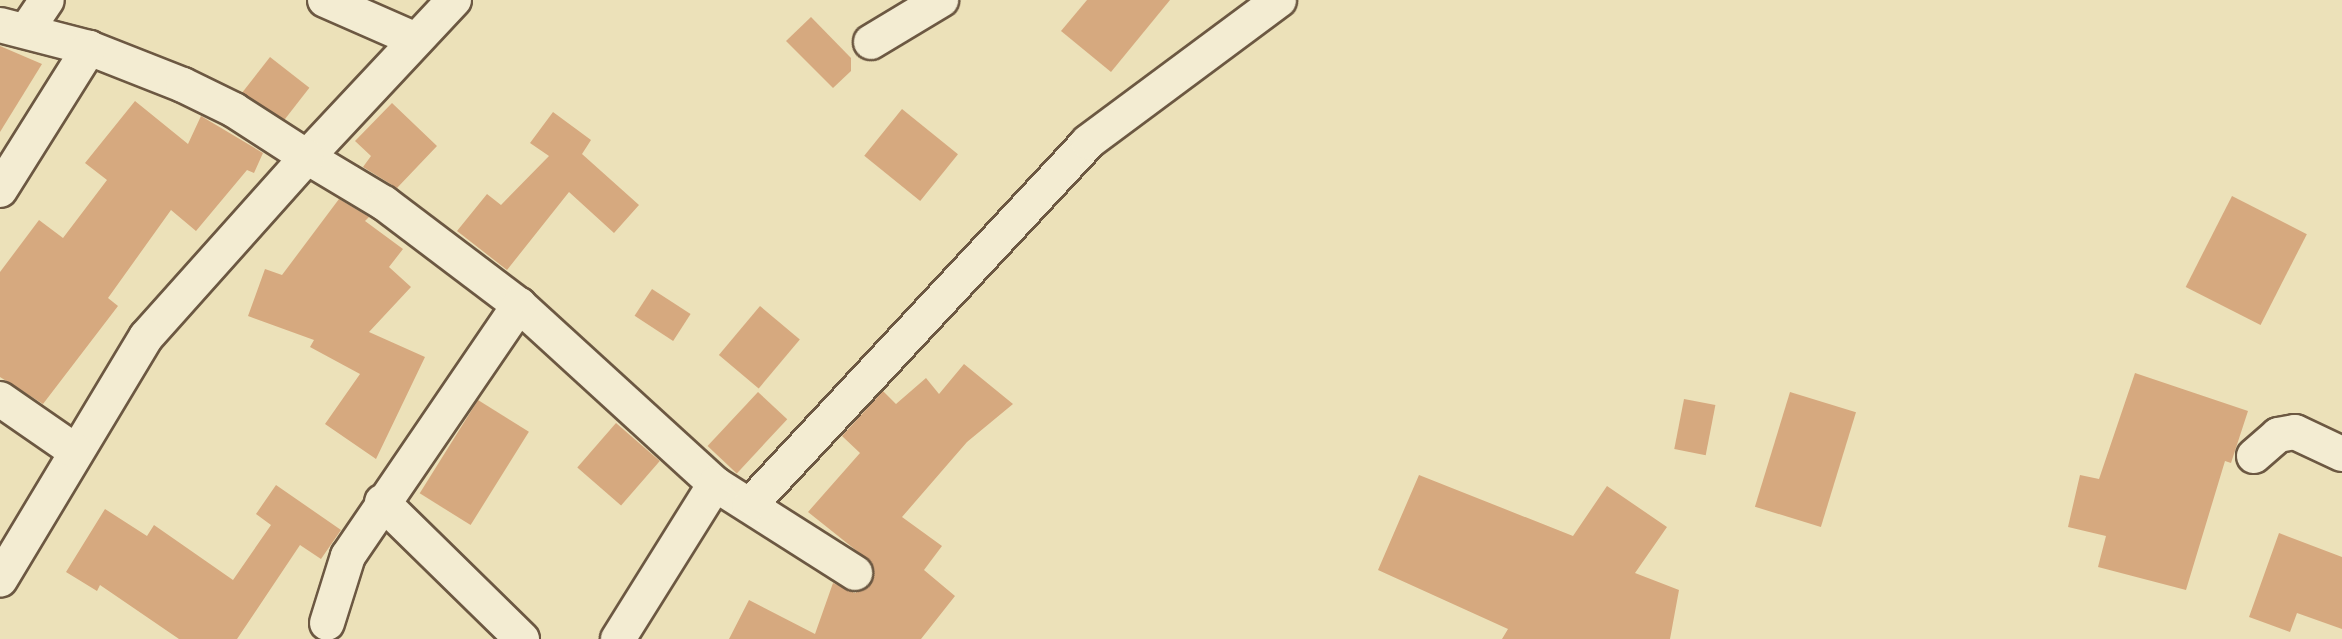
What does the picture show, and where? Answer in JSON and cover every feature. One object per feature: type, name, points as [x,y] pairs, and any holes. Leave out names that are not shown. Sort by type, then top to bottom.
[{"type":"street","points":[[13,28],[47,0]]},
{"type":"street","points":[[325,0],[416,40]]},
{"type":"street","points":[[0,580],[146,337],[307,157],[454,0]]},
{"type":"street","points":[[871,42],[941,0]]},
{"type":"street","points":[[750,505],[1088,142],[1279,0]]},
{"type":"street","points":[[13,28],[89,48],[234,110],[384,203],[519,305],[715,484],[855,573]]},
{"type":"street","points":[[0,190],[89,48]]},
{"type":"street","points":[[327,623],[348,556],[519,305]]},
{"type":"street","points":[[0,399],[75,451]]},
{"type":"street","points":[[2254,456],[2278,435],[2295,432],[2342,454]]},
{"type":"street","points":[[618,639],[715,484]]},
{"type":"street","points":[[382,502],[522,639]]},
{"type":"building","points":[[1087,0],[1170,0],[1111,72],[1061,31]]},
{"type":"building","points":[[811,17],[851,58],[851,71],[833,88],[786,41]]},
{"type":"building","points":[[0,46],[42,64],[0,132]]},
{"type":"building","points":[[270,57],[309,88],[282,123],[242,92]]},
{"type":"building","points":[[135,101],[188,144],[201,116],[263,153],[254,173],[247,170],[196,231],[171,210],[108,298],[118,306],[43,404],[0,377],[0,272],[39,220],[63,238],[107,180],[85,163]]},
{"type":"building","points":[[392,103],[437,146],[397,188],[363,167],[371,156],[355,141]]},
{"type":"building","points":[[902,109],[958,154],[920,201],[864,156]]},
{"type":"building","points":[[553,112],[591,140],[582,154],[639,205],[614,233],[569,192],[507,270],[457,231],[487,194],[501,205],[549,156],[530,143]]},
{"type":"building","points":[[2232,196],[2307,234],[2261,325],[2186,287]]},
{"type":"building","points":[[339,199],[369,217],[365,221],[403,249],[389,267],[411,287],[369,332],[425,357],[376,459],[325,424],[360,374],[310,347],[314,340],[248,316],[265,269],[282,275]]},
{"type":"building","points":[[652,289],[691,314],[673,341],[635,316]]},
{"type":"building","points":[[760,306],[800,339],[759,388],[719,355]]},
{"type":"building","points":[[964,364],[1013,404],[967,442],[902,517],[942,546],[924,570],[955,596],[921,639],[729,639],[749,600],[815,634],[833,583],[855,593],[871,584],[872,563],[808,512],[860,453],[842,436],[883,391],[896,404],[926,378],[939,394]]},
{"type":"building","points":[[2135,373],[2248,411],[2231,463],[2225,461],[2186,590],[2098,567],[2106,536],[2068,527],[2080,475],[2099,479]]},
{"type":"building","points":[[758,392],[787,419],[737,473],[708,446]]},
{"type":"building","points":[[1790,392],[1856,412],[1821,527],[1755,507]]},
{"type":"building","points":[[1684,399],[1715,405],[1706,455],[1674,449]]},
{"type":"building","points":[[478,400],[529,432],[471,525],[420,493]]},
{"type":"building","points":[[616,423],[660,461],[621,506],[577,468]]},
{"type":"building","points":[[1419,475],[1573,536],[1607,486],[1667,527],[1635,573],[1679,590],[1670,639],[1502,639],[1508,629],[1378,570]]},
{"type":"building","points":[[276,485],[341,530],[321,559],[300,545],[237,639],[179,639],[100,585],[97,591],[66,572],[105,509],[147,536],[154,525],[233,580],[271,525],[256,514]]},
{"type":"building","points":[[2279,533],[2342,557],[2342,629],[2297,613],[2290,632],[2249,617]]}]
